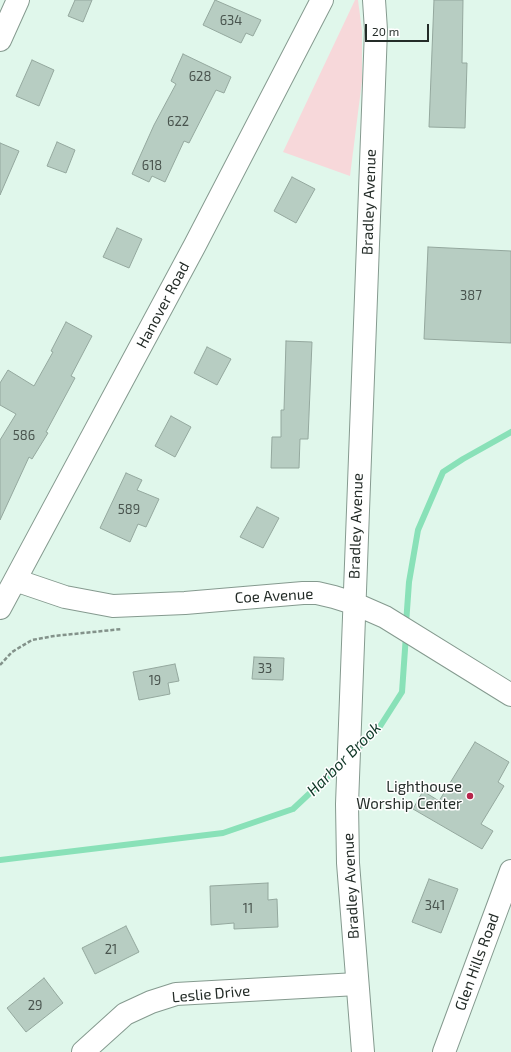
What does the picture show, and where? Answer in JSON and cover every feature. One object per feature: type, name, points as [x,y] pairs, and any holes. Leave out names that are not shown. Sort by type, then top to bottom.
[{"type":"street","points":[[0,40],[18,0]]},
{"type":"street","name":"Hanover Road","points":[[0,608],[188,259],[322,0]]},
{"type":"street","name":"Bradley Avenue","points":[[363,1052],[348,863],[347,804],[376,30],[374,0]]},
{"type":"street","name":"Coe Avenue","points":[[16,580],[70,599],[113,606],[172,604],[317,593],[354,603],[385,617],[511,695]]},
{"type":"street","name":"Glen Hills Road","points":[[444,1052],[511,871]]},
{"type":"street","name":"Leslie Drive","points":[[83,1052],[125,1014],[151,1002],[176,994],[357,984]]},
{"type":"shaded area","points":[[355,0],[358,0],[362,31],[362,81],[350,176],[283,152]]},
{"type":"building","points":[[75,0],[92,0],[83,22],[68,16]]},
{"type":"building","points":[[215,0],[261,20],[253,36],[246,33],[241,43],[203,25]]},
{"type":"building","points":[[434,0],[463,0],[462,63],[467,63],[465,128],[429,127]]},
{"type":"building","points":[[183,54],[231,77],[224,93],[216,90],[189,143],[184,141],[165,182],[152,176],[149,182],[132,174],[154,125],[176,84],[171,81]]},
{"type":"building","points":[[32,60],[54,70],[39,106],[16,96]]},
{"type":"building","points":[[57,142],[75,150],[66,173],[47,166]]},
{"type":"building","points":[[0,143],[19,151],[0,195]]},
{"type":"building","points":[[292,177],[315,189],[296,223],[274,211]]},
{"type":"building","points":[[117,228],[142,239],[129,268],[103,257]]},
{"type":"building","points":[[428,247],[511,251],[511,343],[424,339]]},
{"type":"building","points":[[66,322],[92,336],[71,376],[75,378],[46,432],[48,433],[32,459],[29,457],[0,520],[0,440],[16,414],[0,405],[0,383],[8,370],[34,386],[53,352],[51,351]]},
{"type":"building","points":[[286,341],[312,342],[308,439],[300,439],[299,468],[271,468],[272,437],[281,437],[281,410],[284,410]]},
{"type":"building","points":[[207,347],[231,359],[217,385],[194,373]]},
{"type":"building","points":[[171,416],[191,427],[175,457],[155,446]]},
{"type":"building","points":[[126,473],[142,480],[137,490],[159,499],[146,527],[138,524],[130,542],[100,528]]},
{"type":"building","points":[[257,507],[279,518],[263,548],[240,537]]},
{"type":"building","points":[[254,657],[284,658],[283,680],[252,679]]},
{"type":"building","points":[[175,664],[179,681],[168,683],[170,694],[139,700],[133,672]]},
{"type":"building","name":"Lighthouse Worship Center","points":[[475,742],[509,762],[498,782],[504,786],[481,824],[493,831],[482,849],[413,809],[423,791],[439,801]]},
{"type":"building","points":[[429,879],[458,889],[441,933],[412,922]]},
{"type":"building","points":[[268,883],[268,900],[277,899],[278,927],[234,929],[234,923],[211,925],[210,886]]},
{"type":"building","points":[[126,926],[139,952],[95,974],[82,948]]},
{"type":"building","points":[[44,978],[63,1003],[26,1032],[7,1008]]},
{"type":"waterway","name":"Harbor Brook","points":[[406,624],[409,582],[418,530],[443,472],[511,432]]},
{"type":"waterway","name":"Harbor Brook","points":[[355,751],[379,728],[402,692],[406,635]]},
{"type":"waterway","name":"Harbor Brook","points":[[0,860],[223,833],[293,809],[342,763]]},
{"type":"place","name":"Lighthouse Worship Center","points":[[470,796]]}]
